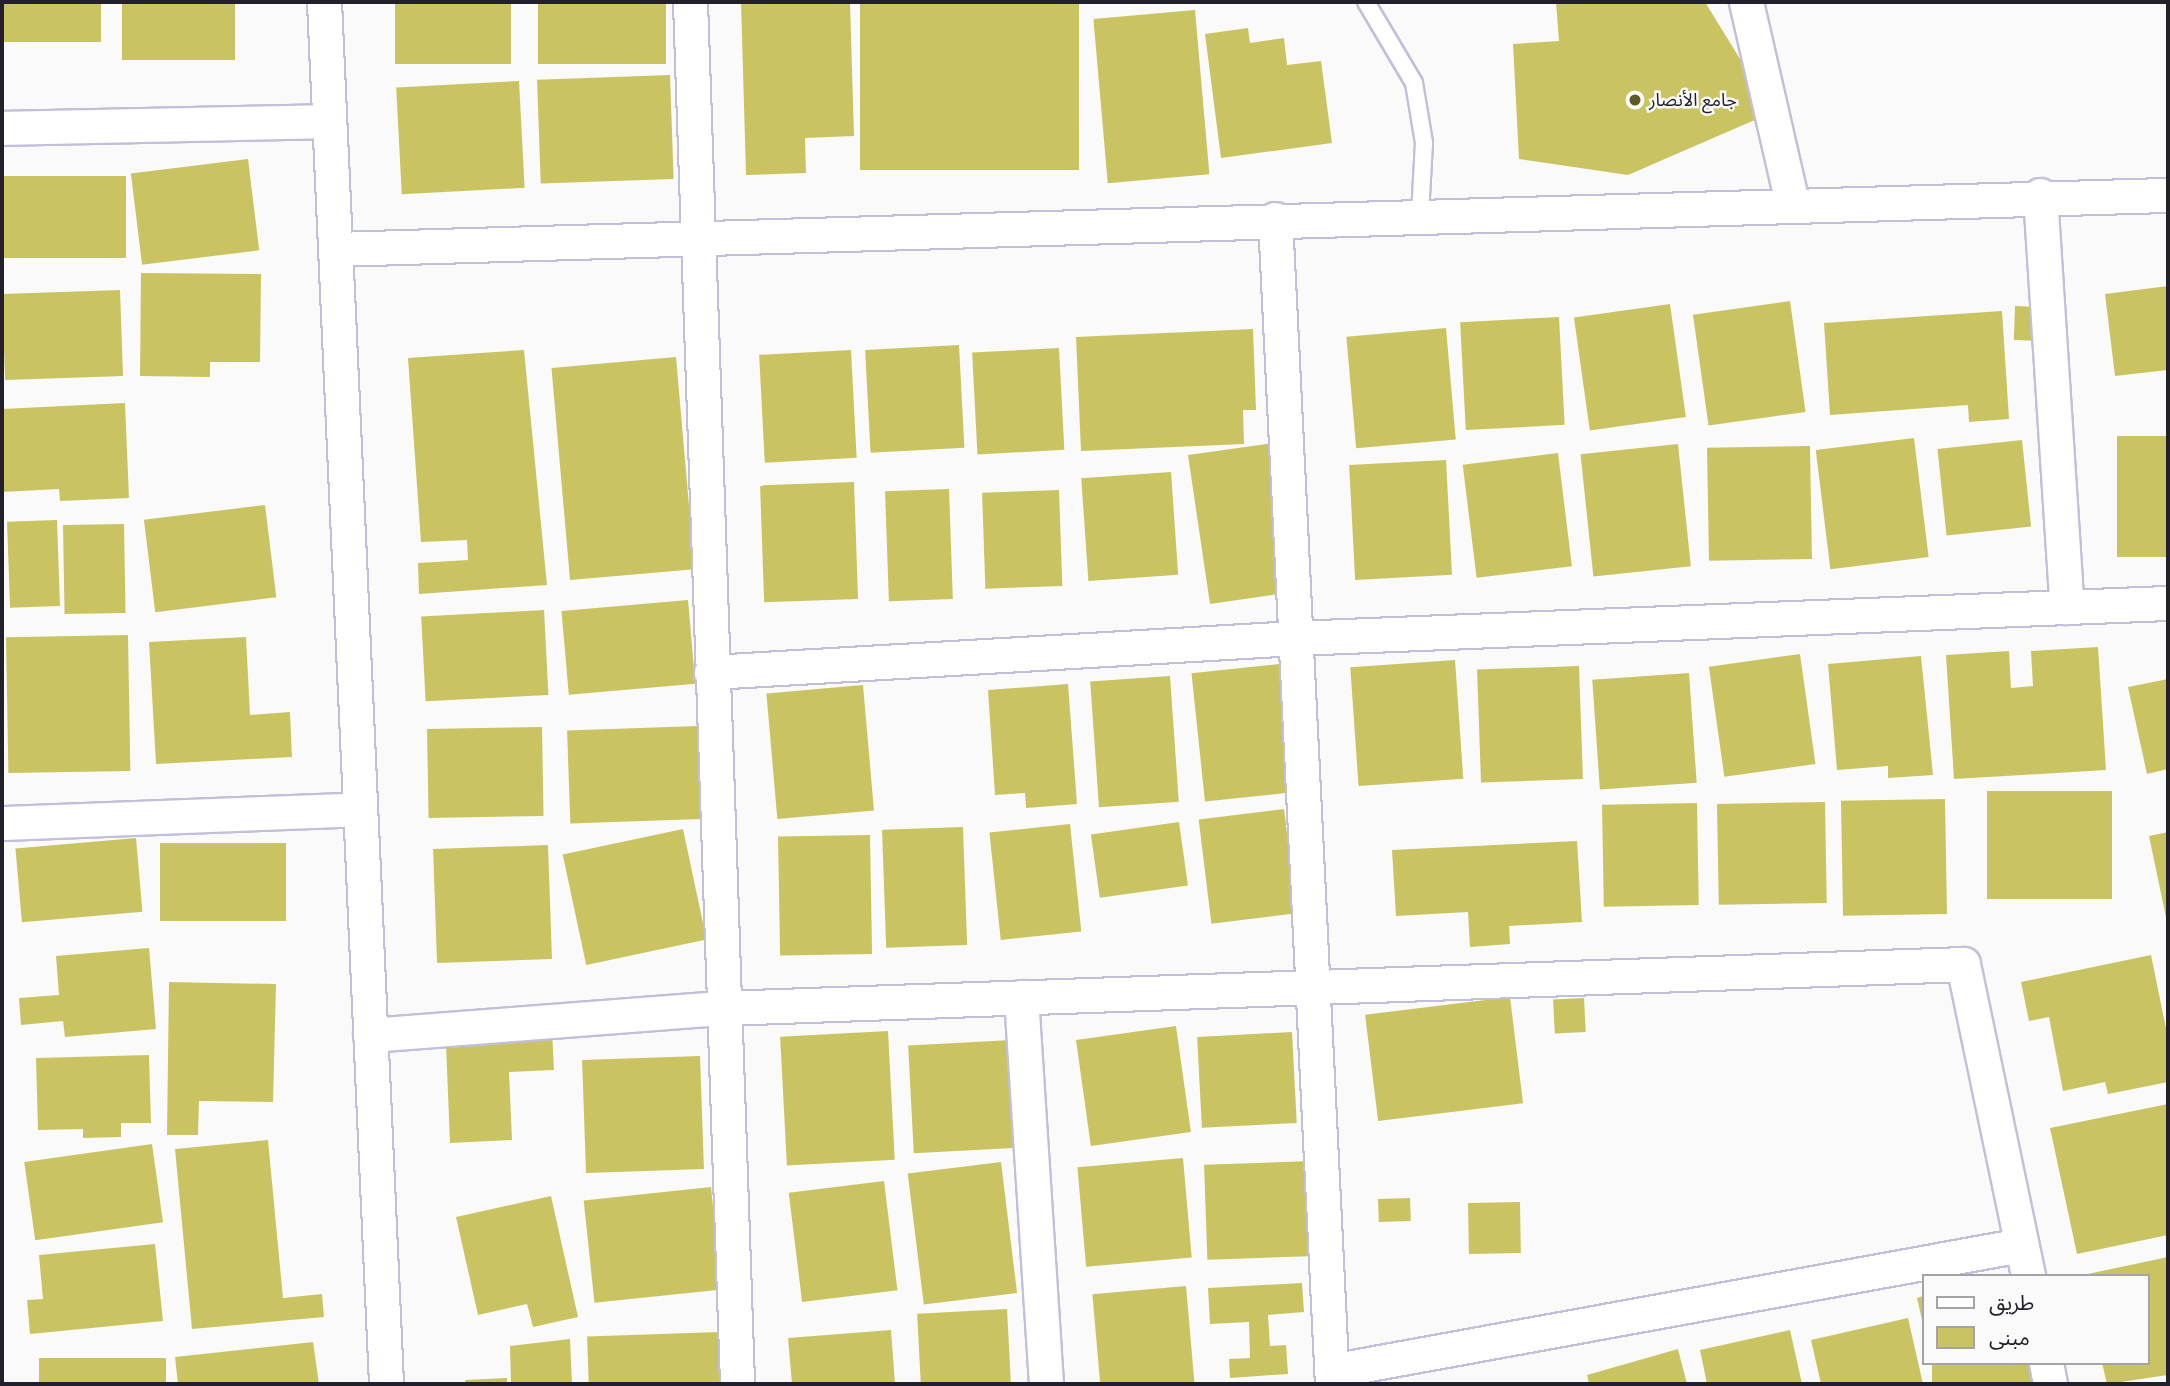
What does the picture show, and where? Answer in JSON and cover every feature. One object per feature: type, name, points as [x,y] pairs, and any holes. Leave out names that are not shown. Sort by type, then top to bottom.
[{"type":"street","points":[[324,2],[386,1384]]},
{"type":"street","points":[[690,2],[737,1384]]},
{"type":"street","points":[[1746,2],[1792,203]]},
{"type":"street","points":[[2,128],[329,121]]},
{"type":"street","points":[[335,249],[2040,195],[2168,195]]},
{"type":"street","points":[[2040,195],[2067,607]]},
{"type":"street","points":[[1275,219],[1332,1378],[1922,1278]]},
{"type":"street","points":[[711,673],[1296,638],[2168,603]]},
{"type":"street","points":[[2,823],[360,809]]},
{"type":"street","points":[[370,1035],[723,1008],[1963,964],[2025,1260],[1943,1274]]},
{"type":"street","points":[[1021,997],[1046,1384]]},
{"type":"street","points":[[2046,1365],[2050,1384]]},
{"type":"lane","points":[[1366,2],[1414,83],[1424,143],[1420,215]]},
{"type":"building","points":[[2,2],[101,2],[101,42],[2,42]]},
{"type":"building","points":[[122,2],[235,2],[235,60],[122,60]]},
{"type":"building","points":[[395,2],[511,2],[511,64],[395,64]]},
{"type":"building","points":[[538,2],[666,2],[666,64],[538,64]]},
{"type":"building","points":[[741,2],[850,2],[854,136],[805,138],[806,173],[746,175]]},
{"type":"building","points":[[860,2],[1079,2],[1079,170],[860,170]]},
{"type":"building","name":"جامع الأنصار","points":[[1556,2],[1705,2],[1753,80],[1757,119],[1628,175],[1519,159],[1513,44],[1559,41]]},
{"type":"building","points":[[1195,10],[1209,174],[1108,183],[1093,19]]},
{"type":"building","points":[[1248,28],[1250,43],[1284,38],[1287,65],[1321,61],[1332,143],[1221,158],[1205,34]]},
{"type":"building","points":[[670,75],[674,179],[541,184],[537,80]]},
{"type":"building","points":[[519,81],[525,188],[402,194],[396,87]]},
{"type":"building","points":[[248,159],[259,250],[142,265],[131,173]]},
{"type":"building","points":[[2,176],[126,176],[126,258],[2,258]]},
{"type":"building","points":[[141,273],[261,274],[260,362],[210,362],[210,377],[140,376]]},
{"type":"building","points":[[2168,286],[2168,370],[2115,376],[2105,294]]},
{"type":"building","points":[[120,290],[123,376],[5,380],[2,294]]},
{"type":"building","points":[[1790,301],[1806,412],[1709,426],[1693,315]]},
{"type":"building","points":[[1670,304],[1686,417],[1590,430],[1574,317]]},
{"type":"building","points":[[2015,306],[2042,307],[2041,341],[2014,340]]},
{"type":"building","points":[[2002,311],[2009,419],[1969,422],[1968,405],[1830,415],[1824,323]]},
{"type":"building","points":[[1559,317],[1565,425],[1466,430],[1460,322]]},
{"type":"building","points":[[1446,328],[1456,440],[1356,448],[1346,337]]},
{"type":"building","points":[[1253,329],[1256,410],[1243,410],[1244,444],[1081,451],[1076,337]]},
{"type":"building","points":[[959,345],[964,448],[871,453],[865,350]]},
{"type":"building","points":[[1059,348],[1064,450],[977,454],[972,353]]},
{"type":"building","points":[[524,350],[547,585],[419,594],[418,563],[468,560],[467,540],[421,542],[408,358]]},
{"type":"building","points":[[851,350],[857,458],[765,463],[759,355]]},
{"type":"building","points":[[676,357],[695,569],[570,580],[551,368]]},
{"type":"building","points":[[125,403],[129,498],[60,501],[59,489],[2,492],[2,409]]},
{"type":"building","points":[[2117,436],[2168,436],[2168,557],[2117,557]]},
{"type":"building","points":[[1914,438],[1929,557],[1830,569],[1816,450]]},
{"type":"building","points":[[2022,440],[2031,527],[1947,535],[1937,449]]},
{"type":"building","points":[[1288,441],[1292,592],[1210,604],[1188,455]]},
{"type":"building","points":[[1678,444],[1691,566],[1593,577],[1581,454]]},
{"type":"building","points":[[1810,446],[1812,559],[1709,561],[1707,448]]},
{"type":"building","points":[[1558,453],[1572,566],[1477,578],[1463,465]]},
{"type":"building","points":[[1446,460],[1452,575],[1355,580],[1349,465]]},
{"type":"building","points":[[1171,472],[1178,575],[1088,581],[1081,478]]},
{"type":"building","points":[[854,482],[858,599],[764,602],[760,485]]},
{"type":"building","points":[[949,489],[953,599],[889,601],[885,491]]},
{"type":"building","points":[[1059,490],[1062,586],[985,589],[982,493]]},
{"type":"building","points":[[265,505],[276,597],[155,612],[144,520]]},
{"type":"building","points":[[57,520],[60,606],[10,608],[7,522]]},
{"type":"building","points":[[124,524],[126,613],[65,614],[63,525]]},
{"type":"building","points":[[688,600],[695,684],[569,695],[561,611]]},
{"type":"building","points":[[544,610],[548,695],[426,701],[421,616]]},
{"type":"building","points":[[128,635],[130,771],[8,773],[6,637]]},
{"type":"building","points":[[246,637],[250,715],[290,712],[292,757],[156,764],[149,642]]},
{"type":"building","points":[[2098,647],[2106,770],[1954,779],[1946,655],[2009,651],[2011,688],[2033,686],[2031,651]]},
{"type":"building","points":[[1800,654],[1815,764],[1724,777],[1709,667]]},
{"type":"building","points":[[1921,656],[1933,775],[1888,778],[1888,766],[1837,770],[1828,664]]},
{"type":"building","points":[[1455,660],[1463,779],[1359,786],[1350,667]]},
{"type":"building","points":[[1279,664],[1292,792],[1205,801],[1191,673]]},
{"type":"building","points":[[1579,666],[1583,779],[1481,782],[1477,670]]},
{"type":"building","points":[[1689,673],[1697,783],[1600,789],[1592,680]]},
{"type":"building","points":[[1170,676],[1179,802],[1099,807],[1090,682]]},
{"type":"building","points":[[2168,679],[2168,769],[2147,774],[2128,687]]},
{"type":"building","points":[[1068,684],[1077,804],[1026,808],[1025,793],[995,795],[988,690]]},
{"type":"building","points":[[863,685],[874,811],[777,819],[766,693]]},
{"type":"building","points":[[698,726],[701,819],[570,824],[567,731]]},
{"type":"building","points":[[542,727],[544,816],[429,818],[427,729]]},
{"type":"building","points":[[1987,791],[2112,791],[2112,899],[1987,899]]},
{"type":"building","points":[[1945,799],[1947,914],[1843,916],[1841,801]]},
{"type":"building","points":[[1825,802],[1827,903],[1719,905],[1717,804]]},
{"type":"building","points":[[1697,803],[1699,905],[1604,907],[1602,805]]},
{"type":"building","points":[[1284,809],[1297,913],[1211,924],[1199,819]]},
{"type":"building","points":[[1179,822],[1188,885],[1100,898],[1091,834]]},
{"type":"building","points":[[1070,824],[1081,931],[1001,940],[989,832]]},
{"type":"building","points":[[963,827],[967,945],[886,948],[882,830]]},
{"type":"building","points":[[683,829],[706,940],[586,965],[563,855]]},
{"type":"building","points":[[2168,832],[2168,922],[2167,922],[2149,836]]},
{"type":"building","points":[[870,835],[872,954],[780,956],[778,837]]},
{"type":"building","points":[[136,838],[142,912],[22,922],[15,849]]},
{"type":"building","points":[[1577,841],[1582,922],[1509,926],[1510,944],[1470,947],[1468,912],[1396,916],[1392,850]]},
{"type":"building","points":[[160,843],[286,843],[286,921],[160,921]]},
{"type":"building","points":[[548,845],[552,959],[437,963],[433,849]]},
{"type":"building","points":[[149,948],[156,1029],[65,1037],[63,1021],[21,1025],[19,998],[59,995],[56,956]]},
{"type":"building","points":[[2151,955],[2168,1038],[2168,1082],[2108,1094],[2105,1082],[2063,1091],[2049,1017],[2029,1021],[2021,982]]},
{"type":"building","points":[[169,982],[276,984],[273,1102],[199,1101],[198,1135],[167,1135]]},
{"type":"building","points":[[1510,997],[1523,1103],[1378,1121],[1365,1015]]},
{"type":"building","points":[[1584,998],[1586,1032],[1555,1034],[1553,1000]]},
{"type":"building","points":[[1176,1026],[1191,1132],[1091,1146],[1076,1040]]},
{"type":"building","points":[[552,1030],[554,1070],[509,1072],[512,1140],[450,1143],[446,1044],[511,1041],[510,1032]]},
{"type":"building","points":[[888,1031],[895,1160],[787,1165],[780,1037]]},
{"type":"building","points":[[1292,1032],[1297,1123],[1202,1128],[1197,1037]]},
{"type":"building","points":[[1012,1040],[1018,1148],[914,1153],[908,1045]]},
{"type":"building","points":[[149,1055],[151,1123],[121,1123],[121,1137],[83,1138],[83,1129],[38,1130],[36,1058]]},
{"type":"building","points":[[700,1056],[704,1169],[586,1173],[582,1060]]},
{"type":"building","points":[[2168,1104],[2168,1235],[2077,1254],[2050,1128]]},
{"type":"building","points":[[268,1140],[283,1298],[322,1294],[324,1317],[192,1329],[175,1149]]},
{"type":"building","points":[[152,1144],[163,1222],[35,1240],[24,1162]]},
{"type":"building","points":[[1183,1158],[1192,1258],[1086,1267],[1077,1167]]},
{"type":"building","points":[[1312,1161],[1315,1256],[1207,1260],[1204,1165]]},
{"type":"building","points":[[1001,1162],[1017,1293],[924,1304],[908,1173]]},
{"type":"building","points":[[884,1181],[897,1290],[802,1302],[789,1193]]},
{"type":"building","points":[[711,1187],[722,1289],[594,1303],[584,1200]]},
{"type":"building","points":[[551,1196],[578,1317],[533,1327],[527,1304],[478,1315],[456,1217]]},
{"type":"building","points":[[1410,1198],[1411,1221],[1379,1222],[1378,1199]]},
{"type":"building","points":[[1520,1202],[1521,1253],[1469,1254],[1468,1203]]},
{"type":"building","points":[[155,1244],[163,1321],[30,1334],[27,1300],[43,1299],[39,1255]]},
{"type":"building","points":[[2168,1257],[2168,1375],[2107,1384],[2102,1365],[2149,1365],[2149,1274],[2088,1274]]},
{"type":"building","points":[[1302,1283],[1304,1312],[1268,1315],[1270,1346],[1286,1345],[1288,1374],[1230,1378],[1229,1359],[1250,1358],[1249,1322],[1210,1324],[1208,1288]]},
{"type":"building","points":[[1186,1286],[1195,1384],[1100,1384],[1092,1294]]},
{"type":"building","points":[[1922,1296],[1922,1320],[1917,1298]]},
{"type":"building","points":[[1007,1309],[1011,1384],[921,1384],[917,1314]]},
{"type":"building","points":[[1908,1318],[1923,1384],[1821,1384],[1811,1340]]},
{"type":"building","points":[[891,1330],[895,1384],[792,1384],[788,1338]]},
{"type":"building","points":[[1790,1330],[1802,1384],[1707,1384],[1700,1350]]},
{"type":"building","points":[[719,1332],[721,1384],[589,1384],[587,1337]]},
{"type":"building","points":[[570,1339],[572,1384],[511,1384],[510,1346]]},
{"type":"building","points":[[313,1342],[319,1384],[178,1384],[175,1357]]},
{"type":"building","points":[[1678,1349],[1687,1384],[1589,1384],[1587,1375]]},
{"type":"building","points":[[39,1358],[166,1358],[166,1384],[39,1384]]},
{"type":"building","points":[[1932,1365],[2035,1365],[2035,1384],[1932,1384]]},
{"type":"building","points":[[507,1378],[507,1384],[466,1384],[465,1380]]},
{"type":"place","name":"جامع الأنصار","points":[[1635,100]]}]
